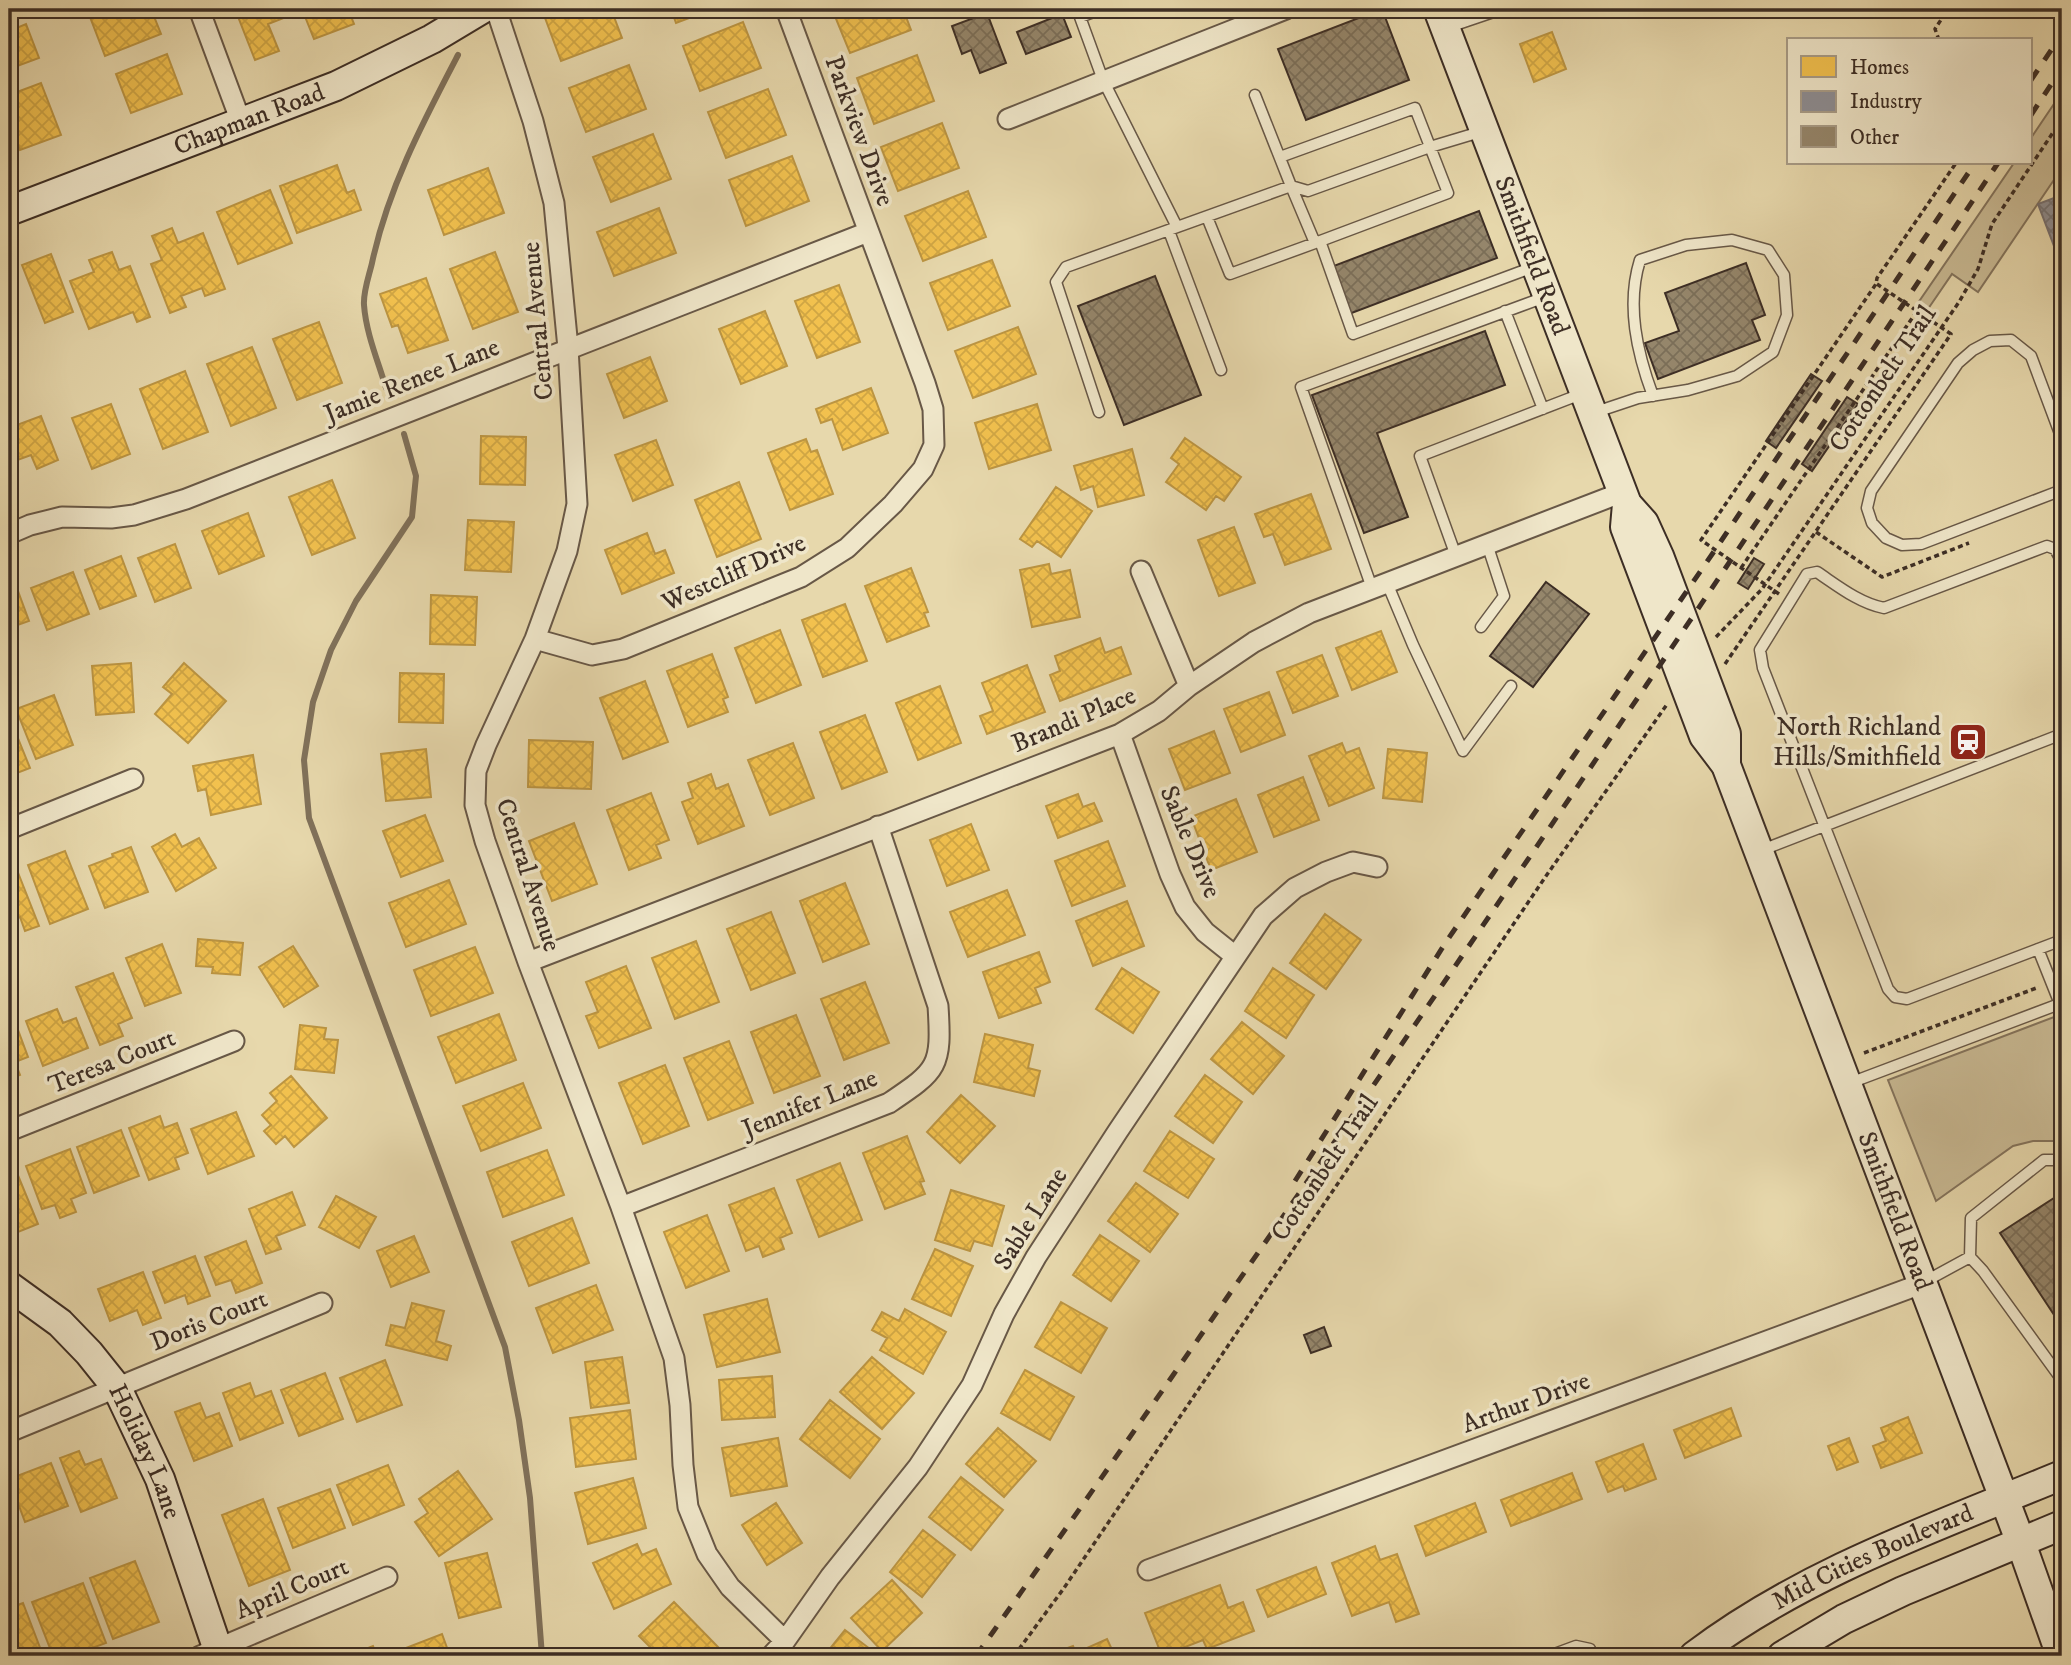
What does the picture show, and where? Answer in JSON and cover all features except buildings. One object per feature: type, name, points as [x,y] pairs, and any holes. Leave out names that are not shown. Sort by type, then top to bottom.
[{"type":"main road","name":"Chapman Road","points":[[9,211],[348,80],[432,39],[482,9]]},
{"type":"main road","name":"Smithfield Road","points":[[1442,19],[1625,498],[1625,527],[1689,700],[1704,736],[1726,765],[2021,1543],[2061,1656]]},
{"type":"main road","name":"Holiday Lane","points":[[9,1286],[60,1323],[117,1388],[160,1479],[213,1654]]},
{"type":"main road","name":"Mid Cities Boulevard","points":[[1694,1656],[1792,1593],[1869,1555],[2062,1475]]},
{"type":"main road","name":"Mid Cities Boulevard","points":[[1782,1656],[1844,1619],[1903,1591],[2062,1525]]},
{"type":"street","points":[[199,9],[241,122]]},
{"type":"street","name":"Central Avenue","points":[[496,9],[533,121],[554,203],[568,348],[577,504],[567,551],[535,639],[485,745],[476,771],[475,805],[528,962],[621,1207],[674,1358],[688,1507],[707,1554],[730,1587],[785,1641]]},
{"type":"street","name":"Parkview Drive","points":[[786,9],[868,232]]},
{"type":"street","points":[[1008,119],[1286,9]]},
{"type":"street","name":"Jamie Renee Lane","points":[[9,534],[30,525],[62,517],[111,518],[134,515],[186,499],[868,232]]},
{"type":"street","name":"Westcliff Drive","points":[[535,639],[592,655],[623,649],[801,577],[847,548],[893,504],[923,469],[934,445],[933,409],[868,232]]},
{"type":"street","name":"Brandi Place","points":[[528,962],[1120,734],[1159,712],[1189,686],[1254,642],[1310,613],[1487,544],[1625,498]]},
{"type":"street","points":[[1141,571],[1189,686]]},
{"type":"street","name":"Sable Drive","points":[[1120,734],[1170,874],[1185,907],[1205,932],[1235,956]]},
{"type":"street","points":[[9,828],[132,779]]},
{"type":"street","name":"Jennifer Lane","points":[[621,1207],[889,1103],[920,1082],[936,1064],[940,1037],[938,1006],[878,826]]},
{"type":"street","name":"Sable Lane","points":[[771,1656],[918,1466],[972,1385],[1004,1314],[1036,1257],[1264,915],[1295,888],[1326,872],[1353,862],[1377,867]]},
{"type":"street","name":"Teresa Court","points":[[9,1130],[234,1041]]},
{"type":"street","name":"Arthur Drive","points":[[1149,1570],[1921,1284]]},
{"type":"street","name":"Doris Court","points":[[9,1432],[322,1303]]},
{"type":"street","name":"April Court","points":[[213,1654],[387,1577]]},
{"type":"lane","points":[[1102,9],[1080,17],[1103,80],[1173,229],[1221,370]]},
{"type":"lane","points":[[1442,19],[1502,9]]},
{"type":"lane","points":[[1255,95],[1353,334],[1536,266]]},
{"type":"lane","points":[[1208,217],[1230,274],[1448,193],[1415,108],[1280,157]]},
{"type":"lane","points":[[1099,412],[1056,282],[1066,267],[1291,186],[1308,191],[1484,130]]},
{"type":"lane","points":[[1455,556],[1420,456],[1543,408],[1653,396],[1688,390],[1737,376],[1773,352],[1787,315],[1784,275],[1768,250],[1732,240],[1686,245],[1640,260],[1634,280],[1636,341],[1653,396]]},
{"type":"lane","points":[[1511,686],[1463,751],[1413,645],[1379,585],[1301,387],[1548,296]]},
{"type":"lane","points":[[1505,312],[1543,408]]},
{"type":"lane","points":[[2062,439],[2031,356],[2011,340],[1990,341],[1973,350],[1958,363],[1871,491],[1867,508],[1872,523],[1886,538],[1902,545],[1921,544],[2062,490]]},
{"type":"lane","points":[[1481,627],[1504,596],[1487,544]]},
{"type":"lane","points":[[2062,562],[2054,549],[2047,546],[1884,608],[1856,597],[1817,572],[1807,574],[1760,650],[1760,658],[1824,826],[1888,989],[1895,997],[1907,999],[2062,940]]},
{"type":"lane","points":[[1759,851],[2062,734]]},
{"type":"lane","points":[[1847,1085],[2061,1003],[2038,949]]},
{"type":"lane","points":[[2062,1160],[2043,1160],[1971,1218],[1970,1257],[2062,1380]]},
{"type":"lane","points":[[1921,1284],[1970,1257]]},
{"type":"lane","points":[[1549,1656],[1576,1646],[1590,1649],[1593,1656]]},
{"type":"path","points":[[1938,38],[1935,29],[1948,9]]},
{"type":"path","name":"Cottonbelt Trail","points":[[1710,643],[1766,584],[1941,328],[1978,269],[1992,224],[2062,119]]},
{"type":"path","points":[[1789,601],[1701,540],[1955,164]]},
{"type":"path","points":[[1720,672],[1951,334],[1876,284]]},
{"type":"path","points":[[1741,568],[1917,311]]},
{"type":"path","name":"Cottonbelt Trail","points":[[1014,1656],[1064,1588],[1546,876],[1668,703]]},
{"type":"path","points":[[1864,1053],[2051,982]]},
{"type":"shaded area","points":[[2062,92],[2062,168],[1978,292],[1952,274],[1928,309],[1918,303],[2013,164],[2032,164],[2032,137]]},
{"type":"shaded area","points":[[2062,1014],[2062,1141],[2033,1141],[2013,1146],[1936,1201],[1888,1080]]},
{"type":"waterway","points":[[386,388],[367,326],[365,289],[387,208],[397,182],[458,55]]},
{"type":"waterway","points":[[404,434],[416,476],[412,517],[356,601],[331,650],[313,702],[304,760],[309,818],[505,1347],[530,1498],[542,1656]]},
{"type":"railway","points":[[2032,79],[2062,34]]},
{"type":"railway","points":[[2032,113],[2062,68]]},
{"type":"railway","points":[[1295,1181],[1446,942],[1715,550],[1974,164]]},
{"type":"railway","points":[[976,1656],[1492,913],[1997,164]]},
{"type":"place","name":"North Richland Hills/Smithfield","points":[[1968,742]]}]
